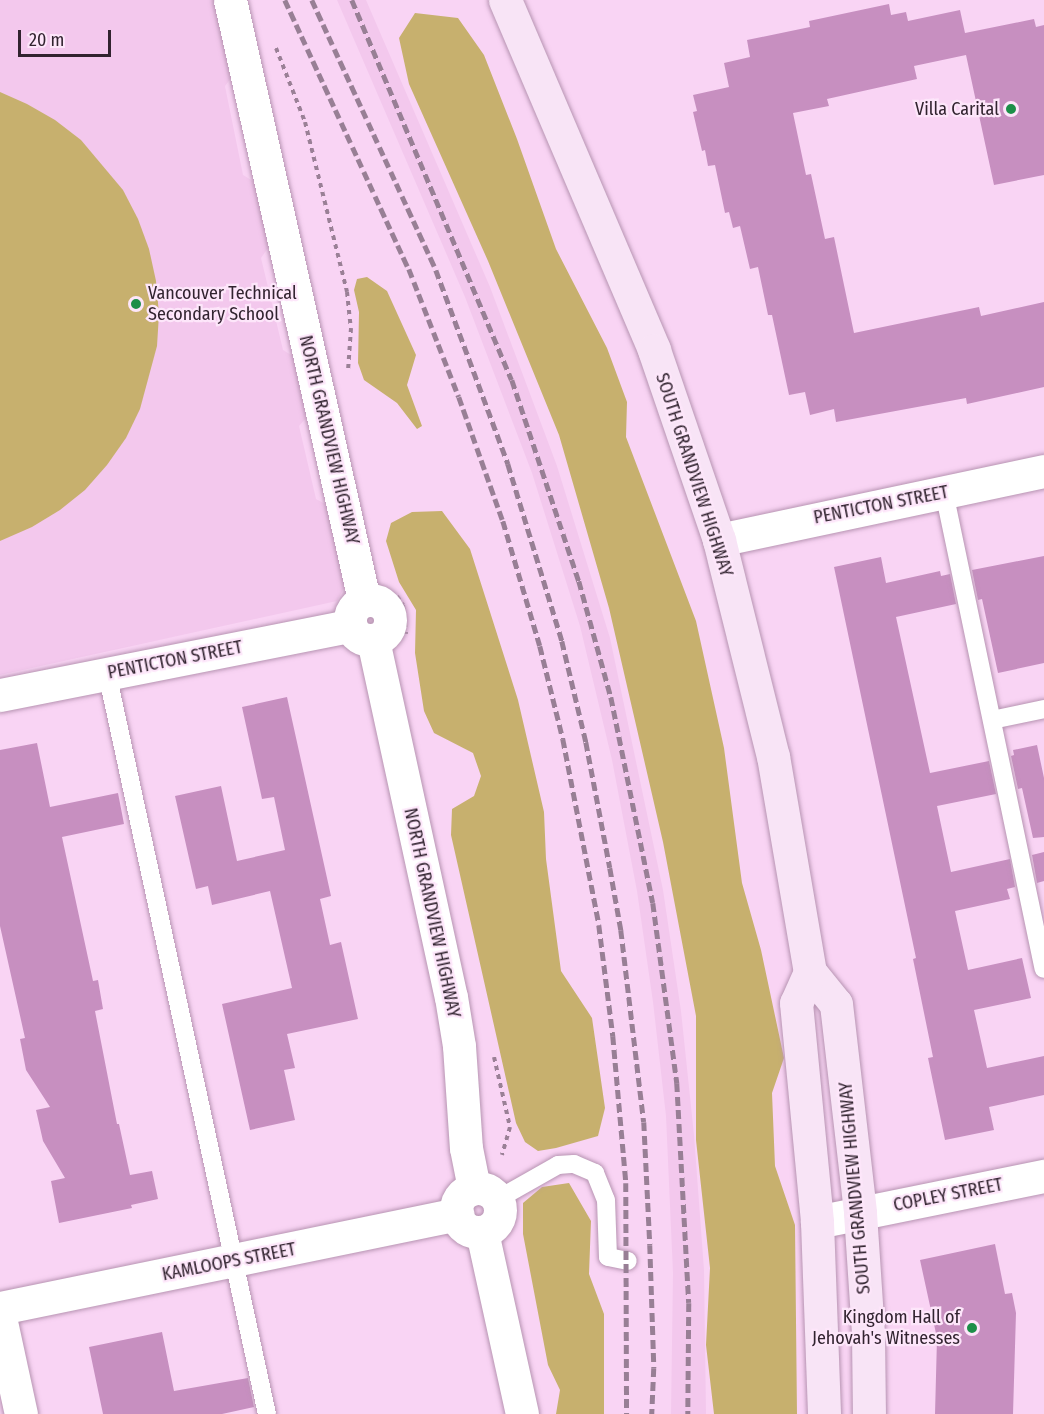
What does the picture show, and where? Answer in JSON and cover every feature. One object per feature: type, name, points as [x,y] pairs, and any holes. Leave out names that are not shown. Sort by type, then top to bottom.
[{"type":"main road","name":"SOUTH GRANDVIEW HIGHWAY","points":[[505,0],[654,350],[719,540],[773,756],[810,972],[836,1004],[860,1213],[868,1334],[869,1414]]},
{"type":"main road","points":[[810,972],[796,1003],[817,1222],[824,1414]]},
{"type":"street","name":"NORTH GRANDVIEW HIGHWAY","points":[[230,0],[362,622],[451,998],[459,1046],[466,1148],[522,1414]]},
{"type":"street","name":"PENTICTON STREET","points":[[719,540],[1044,471]]},
{"type":"street","name":"PENTICTON STREET","points":[[0,695],[362,622]]},
{"type":"street","name":"COPLEY STREET","points":[[817,1222],[1044,1176]]},
{"type":"street","name":"KAMLOOPS STREET","points":[[0,1308],[232,1262],[478,1209]]},
{"type":"street","points":[[0,1317],[21,1414]]},
{"type":"lane","points":[[944,492],[1044,969]]},
{"type":"lane","points":[[107,673],[232,1262],[267,1414]]},
{"type":"lane","points":[[992,720],[1044,709]]},
{"type":"lane","points":[[478,1209],[558,1166],[573,1164],[595,1173],[606,1200],[608,1257],[628,1261]]},
{"type":"shaded area","name":"Vancouver Technical Secondary School","points":[[0,0],[218,0],[235,73],[225,86],[243,175],[256,183],[270,245],[261,258],[283,350],[296,358],[308,416],[299,426],[316,499],[327,505],[345,586],[337,601],[0,675]]},
{"type":"shaded area","points":[[337,0],[366,0],[490,287],[557,466],[610,638],[663,890],[681,1011],[694,1135],[704,1270],[706,1414],[671,1414],[673,1273],[666,1116],[653,1002],[637,891],[612,760],[580,626],[532,473],[465,297]]},
{"type":"shaded area","points":[[415,13],[458,18],[484,55],[556,249],[607,348],[627,402],[626,437],[696,621],[724,748],[742,883],[761,950],[784,1058],[772,1093],[775,1166],[795,1225],[797,1414],[714,1414],[706,1345],[710,1268],[696,1140],[696,1016],[663,842],[609,608],[559,435],[488,261],[409,84],[399,38]]},
{"type":"shaded area","points":[[0,92],[55,120],[81,140],[123,190],[138,219],[149,249],[156,281],[159,314],[157,346],[140,409],[126,438],[85,490],[60,510],[32,527],[0,541]]},
{"type":"shaded area","points":[[367,277],[387,291],[416,355],[407,385],[422,426],[417,429],[397,403],[364,380],[358,363],[359,312],[354,290],[357,279]]},
{"type":"shaded area","points":[[442,511],[470,549],[518,700],[544,812],[546,859],[561,971],[592,1018],[605,1108],[598,1136],[538,1151],[525,1142],[516,1123],[451,835],[452,809],[474,796],[481,776],[473,753],[434,733],[424,711],[415,653],[416,610],[399,582],[386,541],[391,523],[412,512]]},
{"type":"shaded area","points":[[569,1183],[591,1221],[589,1274],[604,1314],[604,1414],[556,1414],[560,1390],[548,1365],[523,1234],[523,1203],[542,1187]]},
{"type":"building","points":[[889,4],[891,15],[906,12],[908,21],[960,10],[965,33],[1034,19],[1036,27],[1044,25],[1044,175],[994,185],[966,55],[914,66],[917,79],[827,99],[829,106],[793,113],[806,175],[811,174],[825,239],[834,237],[854,333],[979,307],[981,316],[1044,302],[1044,387],[967,404],[966,398],[836,422],[834,409],[810,415],[805,392],[789,395],[772,315],[768,315],[758,267],[750,269],[740,226],[733,228],[729,212],[725,213],[715,165],[708,166],[705,150],[702,151],[693,112],[697,111],[693,95],[729,87],[724,63],[750,57],[747,40],[810,27],[809,21]]},
{"type":"building","points":[[1044,556],[1044,663],[998,673],[982,599],[978,600],[972,570]]},
{"type":"building","points":[[881,557],[886,583],[940,571],[941,576],[950,574],[956,604],[896,617],[930,773],[989,761],[996,794],[937,806],[951,872],[1010,859],[1015,887],[1007,889],[1010,899],[955,911],[968,970],[1022,958],[1031,998],[974,1010],[987,1068],[1044,1056],[1044,1095],[989,1107],[994,1130],[945,1140],[928,1058],[933,1057],[913,959],[916,958],[834,567]]},
{"type":"building","points":[[287,697],[331,896],[320,899],[330,945],[341,942],[358,1019],[287,1034],[295,1068],[284,1070],[295,1120],[250,1130],[222,1004],[292,988],[270,891],[212,905],[208,886],[196,889],[175,796],[221,786],[237,861],[285,850],[274,797],[262,799],[242,707]]},
{"type":"building","points":[[37,743],[50,807],[118,793],[124,824],[62,837],[93,981],[98,980],[103,1009],[95,1011],[117,1124],[119,1124],[130,1175],[152,1171],[158,1199],[131,1205],[132,1208],[59,1223],[51,1181],[65,1178],[43,1141],[36,1110],[50,1107],[26,1070],[20,1039],[25,1038],[0,926],[0,750]]},
{"type":"building","points":[[1037,745],[1044,778],[1044,837],[1033,838],[1022,788],[1018,789],[1011,756],[1014,755],[1013,750]]},
{"type":"building","points":[[1044,852],[1044,881],[1037,883],[1032,855]]},
{"type":"building","points":[[995,1244],[1005,1294],[1012,1293],[1016,1313],[1013,1414],[935,1414],[937,1338],[920,1260]]},
{"type":"building","points":[[162,1332],[174,1391],[248,1378],[254,1407],[222,1414],[103,1414],[89,1347]]},
{"type":"railway","points":[[285,0],[409,269],[459,397],[503,521],[540,646],[563,739],[599,925],[613,1036],[626,1183],[627,1414]]},
{"type":"railway","points":[[312,0],[436,270],[508,464],[562,641],[586,742],[621,930],[644,1122],[654,1368],[652,1414]]},
{"type":"railway","points":[[352,0],[512,380],[579,581],[611,697],[653,903],[677,1083],[689,1303],[688,1414]]},
{"type":"place","name":"Villa Carital","points":[[1011,109]]},
{"type":"place","name":"Vancouver Technical Secondary School","points":[[136,304]]},
{"type":"place","name":"Kingdom Hall of Jehovah's Witnesses","points":[[972,1328]]}]
